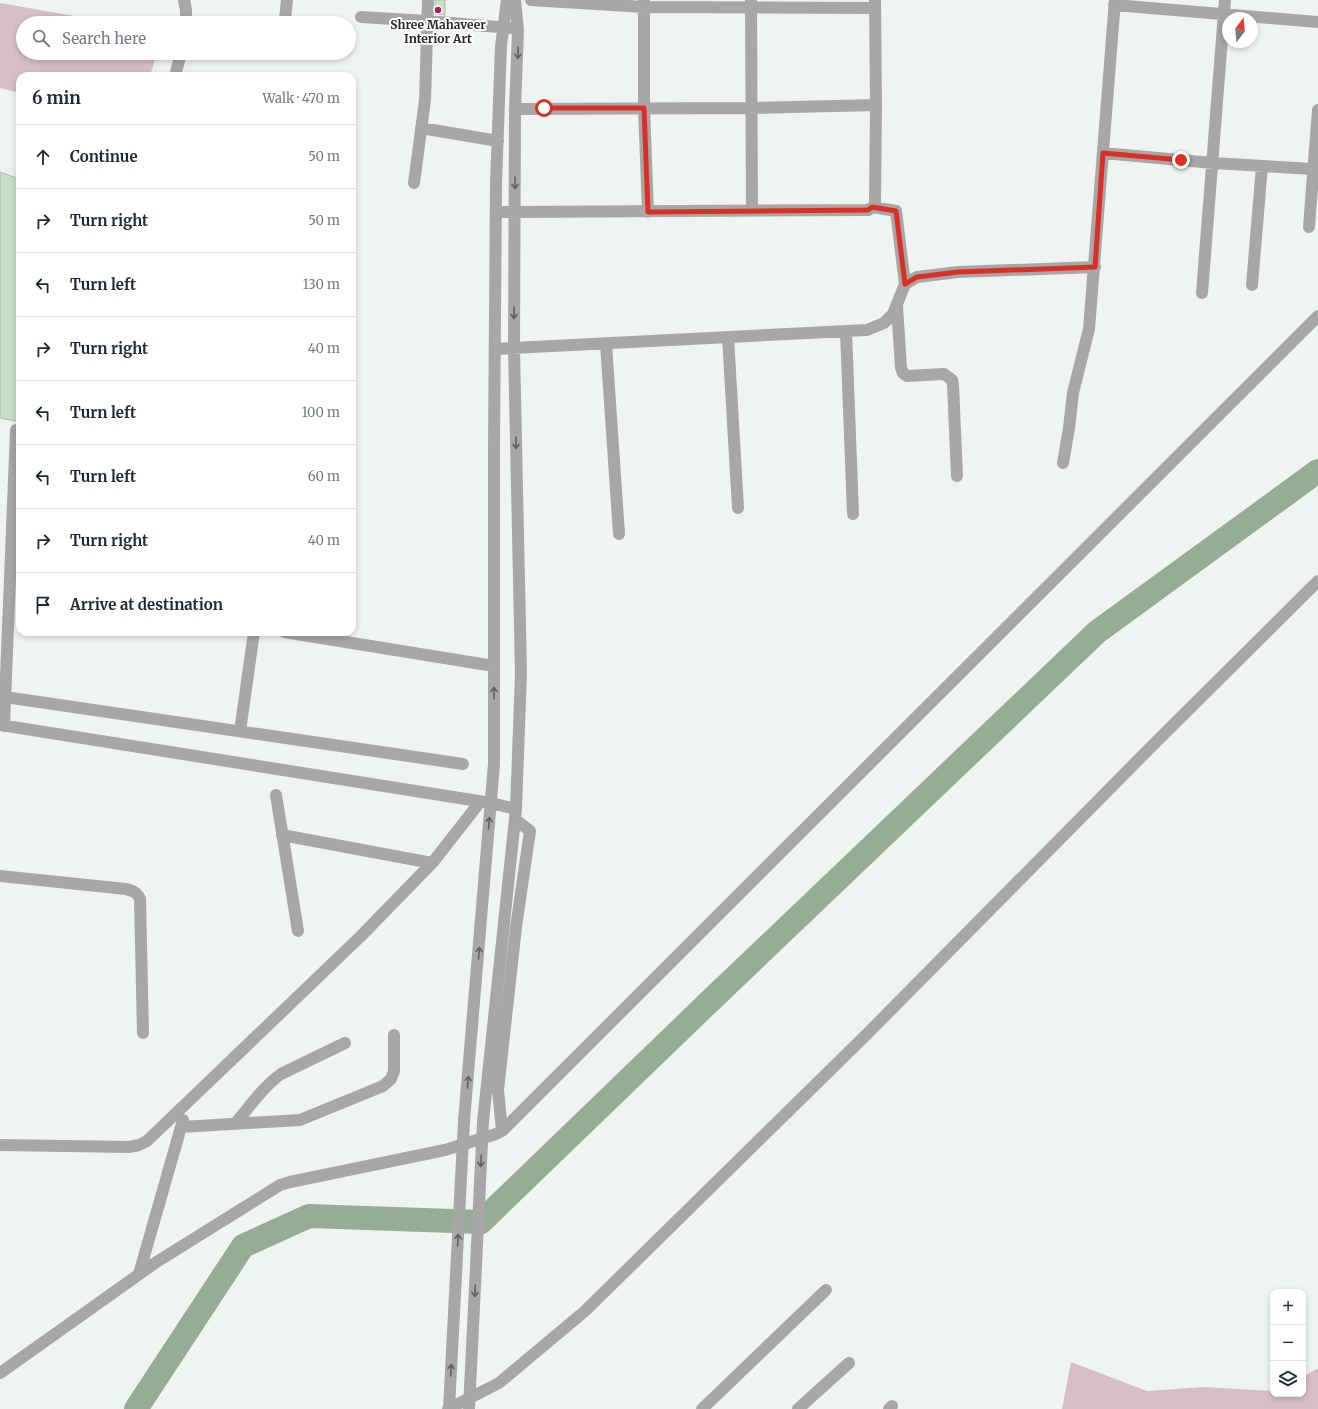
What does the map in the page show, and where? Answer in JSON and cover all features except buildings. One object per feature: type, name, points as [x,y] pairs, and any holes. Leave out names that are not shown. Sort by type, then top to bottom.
[{"type":"street","points":[[184,0],[186,16]]},
{"type":"street","points":[[285,16],[286,0]]},
{"type":"street","points":[[414,183],[425,100],[428,0]]},
{"type":"street","points":[[507,0],[501,46],[496,212],[494,764],[485,803],[464,1121],[449,1409],[500,1383],[585,1311],[864,1037],[1139,759],[1318,581]]},
{"type":"street","points":[[469,1409],[483,1122],[515,814],[521,673],[514,349],[515,109],[518,30],[515,0]]},
{"type":"street","points":[[496,212],[868,210],[874,203],[876,105],[875,4],[644,3],[531,0]]},
{"type":"street","points":[[1224,12],[1225,0]]},
{"type":"street","points":[[644,3],[644,108],[648,212]]},
{"type":"street","points":[[1062,463],[1069,428],[1073,393],[1089,329],[1115,3],[1222,14]]},
{"type":"street","points":[[751,4],[752,211]]},
{"type":"street","points":[[361,17],[503,27],[518,30]]},
{"type":"street","points":[[1258,17],[1318,22]]},
{"type":"street","points":[[1202,293],[1222,41]]},
{"type":"street","points":[[176,72],[179,60]]},
{"type":"street","points":[[515,109],[751,108],[876,105]]},
{"type":"street","points":[[1309,226],[1318,110]]},
{"type":"street","points":[[421,128],[498,140]]},
{"type":"street","points":[[1103,153],[1213,163],[1313,169]]},
{"type":"street","points":[[1252,285],[1262,166]]},
{"type":"street","points":[[495,349],[867,330],[884,323],[893,314],[905,284],[896,211],[872,207]]},
{"type":"street","points":[[905,284],[917,277],[958,272],[1095,267]]},
{"type":"street","points":[[896,304],[901,368],[903,373],[907,376],[944,374],[952,380],[957,476]]},
{"type":"street","points":[[0,1373],[139,1274],[280,1185],[445,1150],[502,1131],[1318,316]]},
{"type":"street","points":[[846,330],[853,514]]},
{"type":"street","points":[[728,337],[738,508]]},
{"type":"street","points":[[606,344],[619,534]]},
{"type":"street","points":[[16,430],[5,696],[2,725],[485,803],[515,814],[530,831],[516,927],[498,1090],[502,1131]]},
{"type":"street","points":[[240,731],[253,636]]},
{"type":"street","points":[[309,636],[494,666]]},
{"type":"street","points":[[5,696],[463,764]]},
{"type":"street","points":[[276,796],[298,931]]},
{"type":"street","points":[[0,1145],[129,1147],[139,1145],[147,1141],[361,936],[432,863],[485,803]]},
{"type":"street","points":[[282,835],[432,863]]},
{"type":"street","points":[[0,876],[126,889],[138,894],[140,899],[143,1033]]},
{"type":"street","points":[[181,1127],[300,1120],[383,1086],[391,1079],[394,1071],[394,1035]]},
{"type":"street","points":[[236,1124],[264,1088],[274,1079],[281,1074],[345,1043]]},
{"type":"street","points":[[139,1274],[188,1101]]},
{"type":"street","points":[[702,1409],[826,1290]]},
{"type":"street","points":[[798,1409],[849,1363]]},
{"type":"shaded area","points":[[0,3],[74,16],[16,16],[16,60],[155,60],[151,72],[16,72],[16,92],[0,88]]},
{"type":"shaded area","points":[[1071,1362],[1147,1391],[1204,1387],[1270,1391],[1270,1397],[1306,1397],[1306,1375],[1318,1368],[1318,1409],[1062,1409]]},
{"type":"waterway","points":[[136,1409],[243,1246],[309,1216],[481,1222],[1097,632],[1318,471]]},
{"type":"place","name":"Shree Mahaveer Interior Art","points":[[438,10]]},
{"type":"route","points":[[544,108],[644,108],[648,212],[868,210],[872,207],[896,211],[905,284],[917,277],[958,272],[1095,267],[1103,153],[1181,160]]}]
